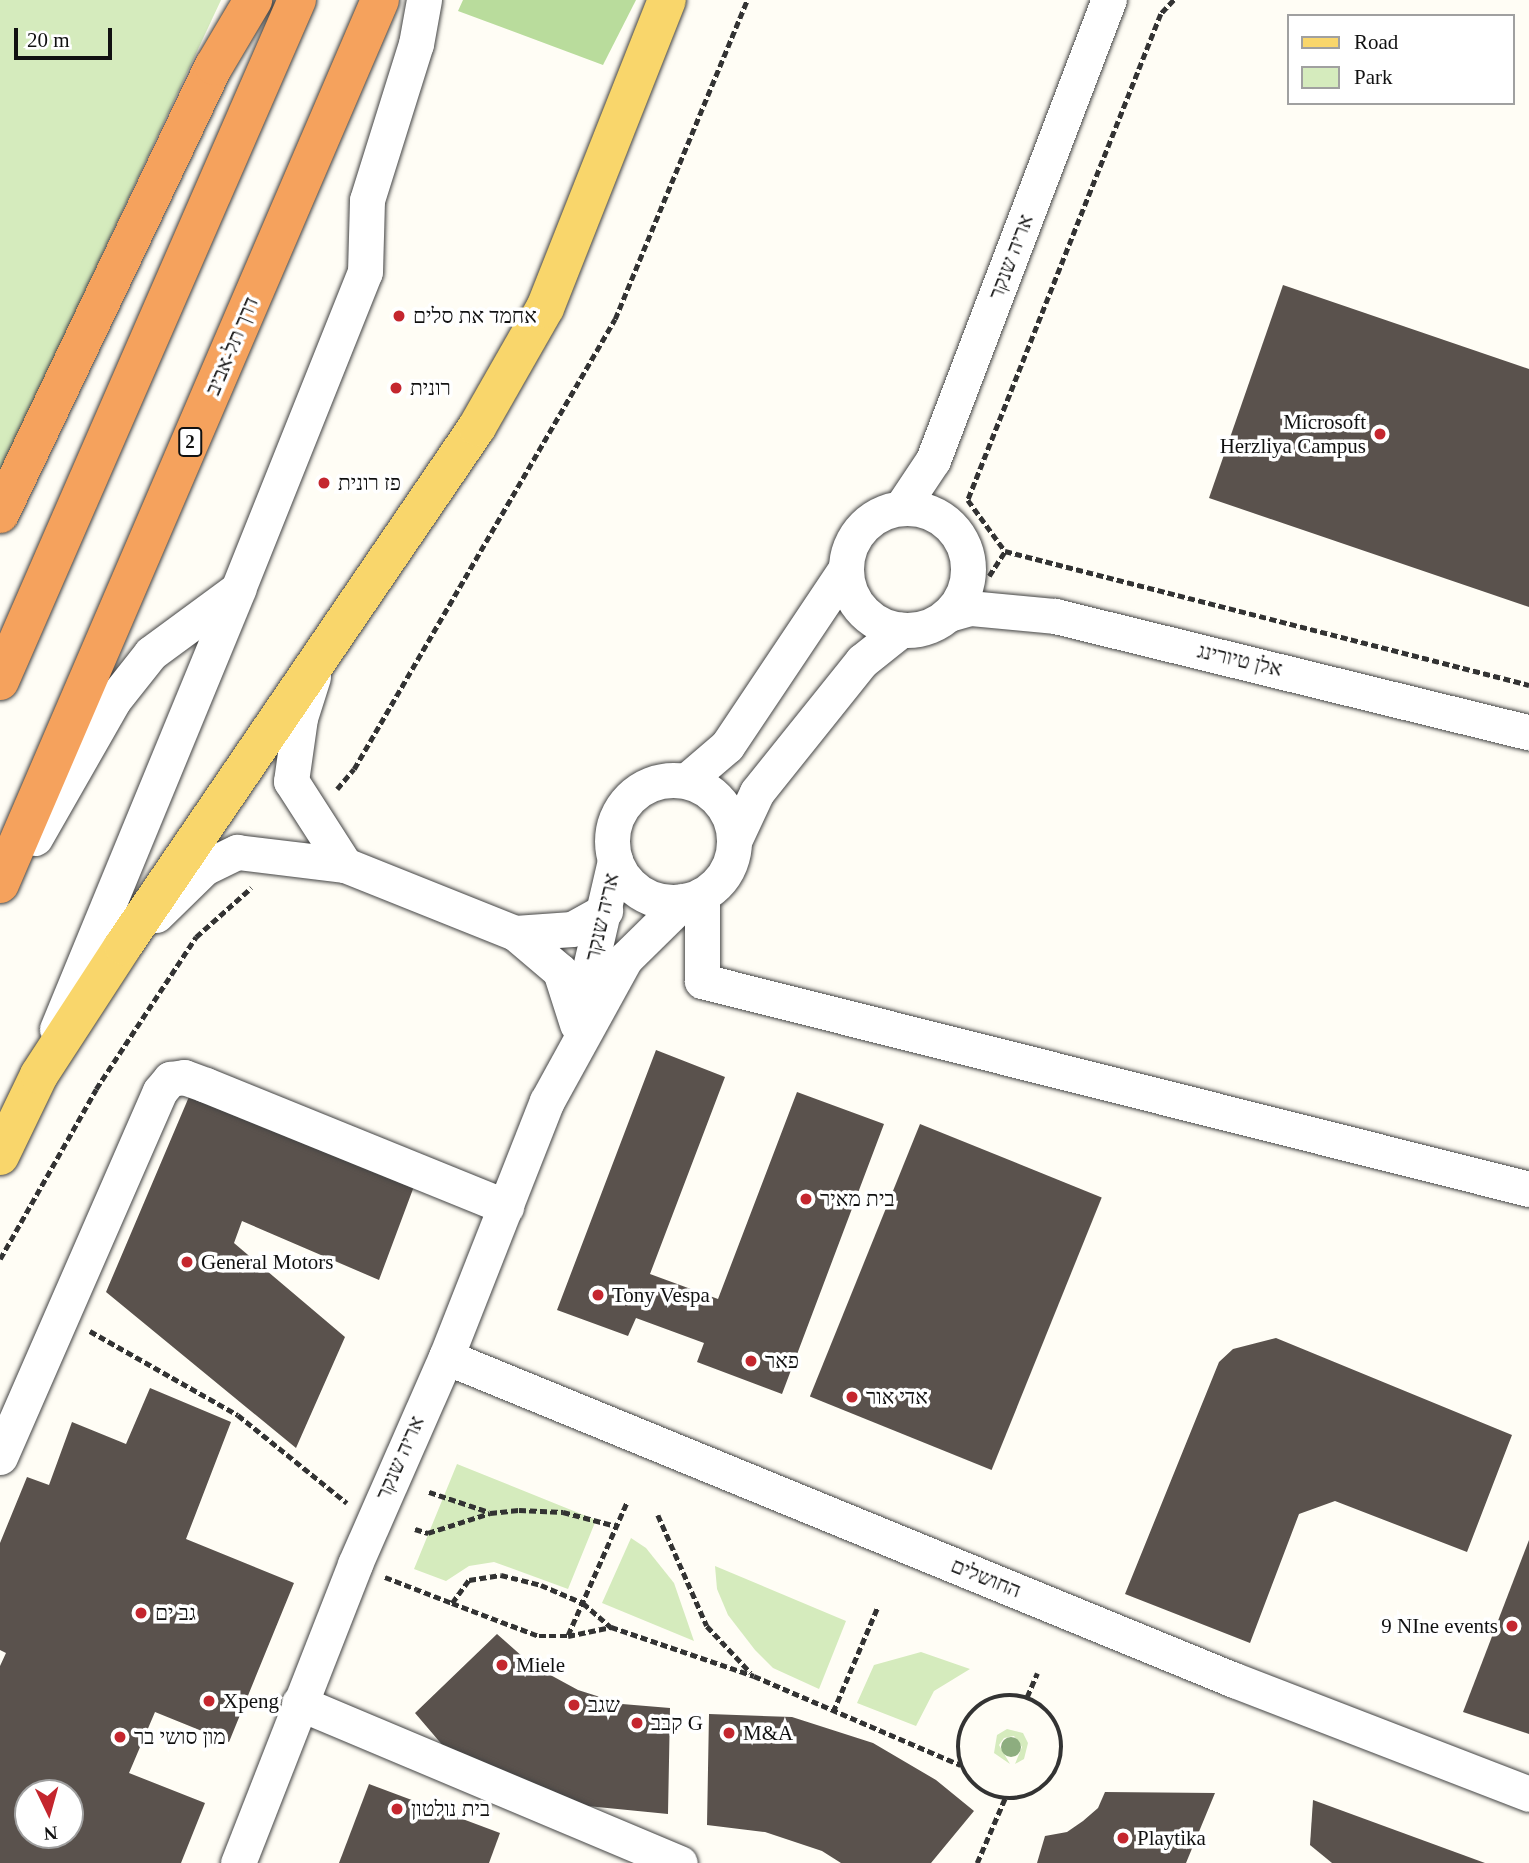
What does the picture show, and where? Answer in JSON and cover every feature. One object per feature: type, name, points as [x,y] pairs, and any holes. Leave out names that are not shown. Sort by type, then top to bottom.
[{"type":"highway","points":[[0,514],[214,66],[253,0]]},
{"type":"highway","points":[[0,681],[297,0]]},
{"type":"highway","name":"דרך תל-אביב","points":[[0,884],[380,0]]},
{"type":"main road","points":[[0,1156],[39,1075],[123,946],[477,427],[545,308],[667,0]]},
{"type":"street","points":[[39,1075],[365,272],[367,200],[416,44],[424,0]]},
{"type":"street","name":"אריה שנקר","points":[[901,508],[933,460],[1109,0]]},
{"type":"street","points":[[685,781],[727,746],[845,569],[855,535],[868,522],[901,508],[937,516],[960,538],[968,570],[960,601],[949,614],[919,629],[901,630],[868,617],[848,587],[845,569]]},
{"type":"street","points":[[0,899],[113,701],[151,653],[238,589]]},
{"type":"street","name":"אלן טיורינג","points":[[949,614],[970,608],[1055,616],[1529,732]]},
{"type":"street","points":[[734,841],[732,825],[716,798],[685,781],[649,784],[621,807],[613,824],[615,860],[622,875],[649,898],[693,898],[725,873],[734,841],[757,792],[862,661],[901,630]]},
{"type":"street","points":[[319,660],[300,719],[290,781],[345,865]]},
{"type":"street","points":[[123,946],[204,868],[237,852],[283,854],[345,865],[515,933],[560,971],[572,1040]]},
{"type":"street","name":"אריה שנקר","points":[[238,1863],[355,1564],[446,1357],[572,1040],[605,911],[615,860]]},
{"type":"street","points":[[693,898],[702,981],[1529,1189]]},
{"type":"street","name":"אריה שנקר","points":[[572,1040],[625,959],[693,898]]},
{"type":"street","points":[[515,933],[572,929],[605,911]]},
{"type":"street","points":[[0,1457],[160,1091],[170,1079],[184,1077],[206,1085],[506,1208]]},
{"type":"street","name":"החושלים","points":[[446,1357],[1234,1680],[1529,1794]]},
{"type":"street","points":[[299,1703],[680,1863]]},
{"type":"path","points":[[314,817],[354,769],[615,319],[747,0]]},
{"type":"path","points":[[1174,0],[1161,14],[968,500],[1005,551],[1529,685]]},
{"type":"path","points":[[0,1259],[96,1089],[196,937],[283,854]]},
{"type":"path","points":[[95,1334],[238,1415],[372,1523]]},
{"type":"path","points":[[429,1492],[490,1513]]},
{"type":"path","points":[[568,1636],[627,1502]]},
{"type":"path","points":[[415,1529],[428,1533],[490,1513],[563,1512],[616,1526]]},
{"type":"path","points":[[659,1515],[707,1626],[754,1676]]},
{"type":"path","points":[[355,1564],[539,1636],[568,1636],[611,1627]]},
{"type":"path","points":[[452,1603],[460,1587],[482,1574],[541,1585],[583,1603],[611,1627],[754,1676],[961,1765],[982,1791],[1005,1798],[1033,1795],[1047,1785],[1063,1753],[1055,1718],[1027,1697],[1010,1694],[979,1704],[960,1732],[961,1765]]},
{"type":"path","points":[[833,1712],[878,1606]]},
{"type":"path","points":[[1027,1697],[1037,1673]]},
{"type":"path","points":[[978,1863],[1005,1798]]},
{"type":"green space","points":[[0,0],[221,0],[0,473]]},
{"type":"green space","points":[[463,0],[636,0],[603,65],[458,11]]},
{"type":"green space","points":[[457,1464],[596,1520],[568,1589],[494,1562],[469,1566],[446,1581],[414,1569]]},
{"type":"green space","points":[[631,1538],[646,1548],[674,1583],[694,1641],[602,1603]]},
{"type":"green space","points":[[715,1566],[846,1621],[819,1689],[773,1668],[755,1650],[728,1615],[717,1589]]},
{"type":"green space","points":[[921,1652],[970,1669],[934,1691],[916,1726],[857,1703],[874,1665]]},
{"type":"green space","points":[[1007,1729],[1023,1733],[1028,1743],[1024,1759],[1015,1764],[1022,1747],[1014,1736],[1004,1738],[999,1745],[1010,1764],[994,1753],[997,1735]]},
{"type":"building","name":"Microsoft Herzliya Campus","points":[[1283,285],[1529,369],[1529,607],[1209,498]]},
{"type":"building","name":"בית מאיר","points":[[656,1050],[725,1077],[650,1274],[718,1299],[797,1092],[884,1124],[782,1394],[697,1362],[704,1343],[636,1318],[628,1336],[557,1310]]},
{"type":"building","name":"General Motors","points":[[191,1092],[416,1181],[379,1280],[242,1221],[234,1243],[345,1337],[296,1448],[106,1292]]},
{"type":"building","points":[[920,1124],[1102,1197],[992,1470],[810,1397]]},
{"type":"building","points":[[1276,1338],[1512,1435],[1467,1552],[1335,1501],[1299,1514],[1250,1643],[1125,1594],[1219,1362],[1233,1349]]},
{"type":"building","name":"גב ים","points":[[150,1388],[231,1422],[186,1539],[294,1583],[229,1742],[155,1712],[129,1773],[205,1803],[181,1863],[0,1863],[0,1666],[6,1653],[0,1650],[0,1543],[27,1477],[49,1485],[72,1422],[126,1444]]},
{"type":"building","name":"9 NIne events","points":[[1529,1540],[1529,1734],[1463,1712]]},
{"type":"building","points":[[497,1634],[532,1665],[578,1690],[622,1704],[670,1708],[668,1814],[577,1805],[456,1761],[415,1713]]},
{"type":"building","points":[[709,1714],[792,1717],[873,1743],[936,1780],[974,1811],[931,1863],[841,1863],[822,1851],[765,1832],[707,1825]]},
{"type":"building","name":"בית נולטון","points":[[369,1784],[500,1833],[489,1863],[339,1863]]},
{"type":"building","points":[[1105,1792],[1215,1793],[1186,1863],[1037,1863],[1045,1836],[1067,1832],[1083,1821],[1098,1808]]},
{"type":"building","points":[[1313,1800],[1485,1863],[1332,1863],[1310,1845]]},
{"type":"place","name":"אחמד את סלים","points":[[399,316]]},
{"type":"place","name":"רונית","points":[[396,388]]},
{"type":"place","name":"Microsoft Herzliya Campus","points":[[1380,434]]},
{"type":"place","name":"פז רונית","points":[[324,483]]},
{"type":"place","name":"בית מאיר","points":[[806,1199]]},
{"type":"place","name":"General Motors","points":[[187,1262]]},
{"type":"place","name":"Tony Vespa","points":[[598,1295]]},
{"type":"place","name":"פאר","points":[[751,1361]]},
{"type":"place","name":"אדי אור","points":[[852,1397]]},
{"type":"place","name":"גב ים","points":[[141,1613]]},
{"type":"place","name":"9 NIne events","points":[[1512,1626]]},
{"type":"place","name":"Miele","points":[[502,1665]]},
{"type":"place","name":"Xpeng","points":[[209,1701]]},
{"type":"place","name":"שגב","points":[[574,1705]]},
{"type":"place","name":"קבב G","points":[[637,1723]]},
{"type":"place","name":"M&A","points":[[729,1733]]},
{"type":"place","name":"מון סושי בר","points":[[120,1737]]},
{"type":"place","name":"בית נולטון","points":[[397,1809]]},
{"type":"place","name":"Playtika","points":[[1123,1838]]}]
